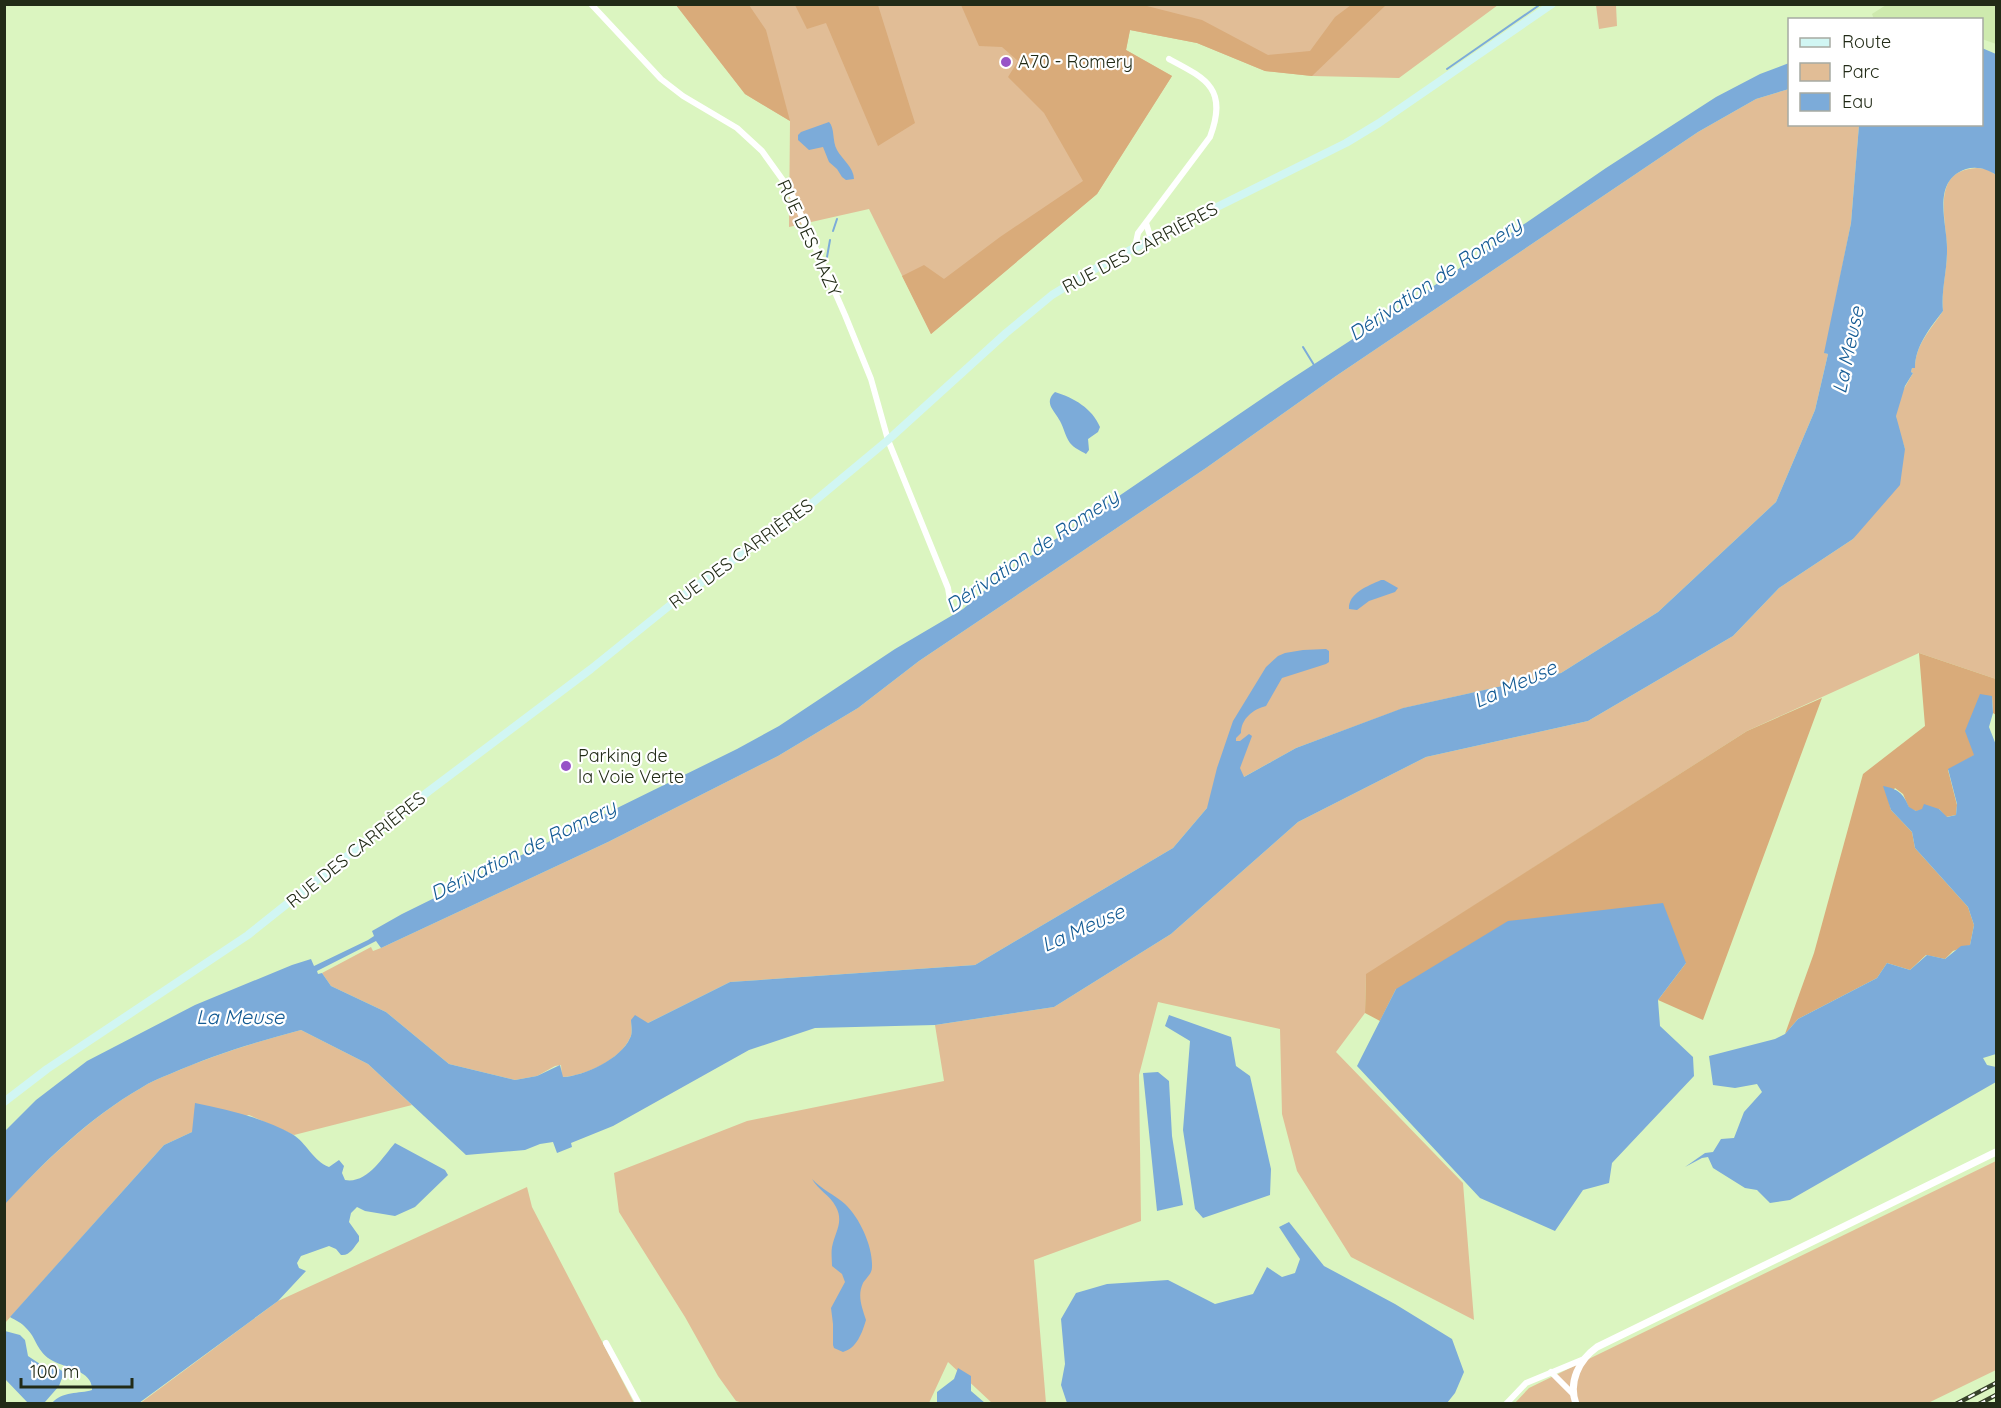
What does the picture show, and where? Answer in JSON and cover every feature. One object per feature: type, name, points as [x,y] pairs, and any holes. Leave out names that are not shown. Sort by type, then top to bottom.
[{"type":"main road","name":"RUE DES CARRIÈRES","points":[[4,1102],[47,1069],[248,935],[429,791],[591,669],[674,602],[805,509],[888,440],[1006,333],[1052,295],[1135,247],[1346,143],[1379,123],[1552,4]]},
{"type":"street","name":"RUE DES MAZY","points":[[591,4],[662,79],[683,96],[737,128],[762,151],[780,175],[795,201],[871,379],[888,440],[948,588],[950,600]]},
{"type":"street","points":[[1135,247],[1138,233],[1209,137],[1216,120],[1214,91],[1202,76],[1169,59]]},
{"type":"street","points":[[1146,223],[1151,239]]},
{"type":"street","points":[[1576,1404],[1573,1394],[1577,1370],[1584,1359],[1597,1347],[1996,1152]]},
{"type":"street","points":[[606,1343],[639,1404]]},
{"type":"street","points":[[1506,1404],[1526,1383],[1584,1359]]},
{"type":"street","points":[[1551,1372],[1573,1394]]},
{"type":"shaded area","points":[[676,5],[749,5],[766,30],[790,121],[745,94]]},
{"type":"shaded area","points":[[795,5],[878,5],[915,123],[878,146],[826,23],[807,29]]},
{"type":"shaded area","points":[[961,5],[1143,5],[1202,20],[1268,55],[1310,51],[1335,17],[1351,5],[1386,5],[1312,76],[1265,71],[1197,43],[1130,30],[1126,50],[1172,76],[1097,194],[931,334],[902,276],[924,265],[944,279],[1000,237],[1083,181],[1044,113],[1008,77],[1018,61],[1002,47],[979,46]]},
{"type":"shaded area","points":[[1886,5],[1996,5],[1996,44],[1983,39],[1983,18],[1874,18],[1872,14]]},
{"type":"shaded area","points":[[1919,653],[1996,679],[1996,715],[1993,713],[1992,696],[1975,755],[1948,770],[1957,805],[1956,815],[1946,817],[1939,809],[1916,811],[1909,808],[1903,794],[1895,788],[1888,798],[1891,810],[1912,832],[1915,848],[1968,907],[1974,925],[1970,945],[1953,951],[1945,959],[1926,955],[1910,970],[1887,963],[1877,978],[1798,1019],[1785,1034],[1814,953],[1863,774],[1925,726]]},
{"type":"shaded area","points":[[1822,698],[1703,1020],[1658,1000],[1686,963],[1396,989],[1380,1021],[1365,1013],[1366,974],[1747,731]]},
{"type":"green space","points":[[676,5],[1498,5],[1399,78],[1312,76],[1265,71],[1197,43],[1130,30],[1126,50],[1172,76],[1097,194],[931,334],[869,209],[789,227],[790,121],[745,94]]},
{"type":"green space","points":[[1596,5],[1616,5],[1617,26],[1599,29]]},
{"type":"green space","points":[[1788,89],[1788,126],[1859,126],[1851,223],[1825,353],[1828,354],[1815,410],[1776,502],[1658,612],[1561,673],[1404,708],[1296,748],[1224,788],[1173,848],[975,965],[730,982],[648,1023],[631,1020],[631,1036],[625,1046],[610,1060],[581,1074],[562,1077],[561,1065],[537,1076],[515,1080],[449,1064],[386,1012],[331,986],[322,973],[371,947],[373,951],[381,948],[608,842],[778,756],[858,708],[919,661],[1206,468],[1336,376],[1698,132],[1756,99]]},
{"type":"green space","points":[[1987,169],[1996,175],[1996,679],[1919,653],[1747,731],[1366,975],[1365,1013],[1336,1052],[1463,1183],[1474,1320],[1351,1257],[1297,1171],[1282,1114],[1280,1029],[1158,1002],[1139,1075],[1141,1221],[1034,1260],[1046,1403],[992,1403],[948,1362],[929,1403],[747,1404],[736,1401],[718,1376],[685,1317],[619,1212],[614,1173],[747,1121],[944,1081],[935,1025],[1054,1007],[1171,934],[1298,822],[1426,757],[1588,721],[1733,636],[1779,588],[1853,539],[1905,449],[1898,428],[1896,410],[1913,373],[1912,368],[1915,368],[1921,345],[1943,311],[1947,251],[1944,212],[1946,187],[1952,178],[1962,171]]},
{"type":"green space","points":[[301,1030],[368,1064],[412,1105],[294,1135],[249,1115],[192,1132],[164,1145],[5,1323],[4,1204],[36,1172],[86,1127],[148,1084],[218,1055]]},
{"type":"green space","points":[[1996,1161],[1996,1370],[1928,1403],[1514,1404],[1529,1388]]},
{"type":"green space","points":[[527,1187],[532,1207],[634,1403],[139,1404],[278,1301]]},
{"type":"water","name":"La Meuse","points":[[1983,48],[1996,54],[1996,175],[1982,169],[1966,169],[1955,175],[1948,183],[1944,193],[1947,251],[1943,311],[1920,345],[1915,368],[1912,368],[1913,373],[1905,386],[1896,416],[1905,449],[1900,485],[1853,539],[1779,588],[1733,636],[1588,721],[1426,757],[1298,822],[1171,934],[1054,1007],[935,1025],[815,1028],[749,1050],[613,1126],[571,1143],[572,1147],[557,1153],[553,1142],[525,1150],[466,1155],[368,1064],[301,1030],[218,1055],[144,1086],[86,1127],[52,1156],[5,1204],[5,1131],[36,1100],[87,1061],[195,1005],[292,965],[311,959],[314,966],[368,940],[374,936],[372,931],[402,914],[737,749],[779,726],[895,649],[963,609],[1000,577],[1606,168],[1716,97],[1760,74],[1788,63],[1788,89],[1756,99],[1698,132],[919,661],[858,708],[778,756],[608,842],[381,948],[376,941],[317,971],[318,974],[322,973],[331,986],[386,1012],[449,1064],[515,1080],[537,1076],[560,1065],[563,1077],[572,1076],[591,1070],[619,1053],[631,1036],[631,1020],[635,1015],[648,1023],[730,982],[975,965],[1173,848],[1207,808],[1217,768],[1233,721],[1266,667],[1285,653],[1326,649],[1329,651],[1329,662],[1282,678],[1266,706],[1252,712],[1245,719],[1241,733],[1236,738],[1236,741],[1240,741],[1249,734],[1252,736],[1240,768],[1244,777],[1296,748],[1403,708],[1561,673],[1658,612],[1776,502],[1815,410],[1828,354],[1824,353],[1851,223],[1859,126],[1983,126]]},
{"type":"water","points":[[829,122],[837,150],[850,167],[854,179],[846,180],[842,177],[829,162],[823,147],[809,150],[798,140],[801,132]]},
{"type":"water","points":[[1055,392],[1082,405],[1097,420],[1100,427],[1098,432],[1088,439],[1089,450],[1086,454],[1070,443],[1051,407],[1050,400]]},
{"type":"water","points":[[1381,580],[1398,588],[1395,592],[1369,601],[1357,610],[1349,609],[1355,594]]},
{"type":"water","points":[[1980,694],[1992,696],[1993,713],[1989,727],[1996,745],[1996,1054],[1983,1058],[1987,1065],[1996,1067],[1996,1082],[1790,1200],[1770,1203],[1757,1190],[1745,1188],[1713,1168],[1708,1157],[1685,1167],[1705,1153],[1713,1152],[1721,1139],[1734,1138],[1744,1112],[1762,1092],[1757,1084],[1735,1088],[1713,1085],[1709,1056],[1775,1039],[1785,1034],[1798,1019],[1877,978],[1887,963],[1910,970],[1927,955],[1945,959],[1961,946],[1970,945],[1974,925],[1968,907],[1915,848],[1912,832],[1891,810],[1883,786],[1899,792],[1909,807],[1916,811],[1922,809],[1924,804],[1939,809],[1947,817],[1956,815],[1957,804],[1948,769],[1974,755],[1965,731]]},
{"type":"water","points":[[1663,903],[1686,963],[1658,1000],[1660,1026],[1693,1057],[1694,1076],[1612,1163],[1609,1183],[1583,1190],[1555,1231],[1480,1198],[1357,1066],[1396,989],[1508,921]]},
{"type":"water","points":[[1169,1015],[1231,1037],[1236,1066],[1250,1076],[1271,1169],[1270,1195],[1203,1218],[1195,1209],[1183,1130],[1190,1041],[1165,1026]]},
{"type":"water","points":[[1158,1072],[1169,1081],[1172,1136],[1183,1205],[1157,1211],[1143,1073]]},
{"type":"water","points":[[195,1103],[245,1115],[281,1128],[302,1142],[323,1164],[329,1167],[339,1160],[344,1166],[342,1173],[345,1180],[353,1180],[367,1174],[395,1143],[445,1170],[448,1175],[415,1207],[395,1216],[365,1211],[357,1207],[351,1213],[349,1222],[359,1236],[359,1241],[349,1253],[341,1255],[329,1246],[301,1256],[297,1263],[299,1268],[306,1271],[278,1301],[139,1403],[52,1403],[61,1396],[92,1390],[91,1384],[84,1374],[47,1357],[30,1332],[10,1317],[164,1145],[192,1132]]},
{"type":"water","points":[[812,1179],[851,1210],[864,1233],[872,1259],[872,1269],[860,1292],[866,1320],[855,1344],[843,1352],[834,1348],[833,1345],[831,1308],[845,1282],[842,1274],[832,1266],[832,1247],[839,1217],[833,1203]]},
{"type":"water","points":[[1289,1222],[1324,1266],[1395,1304],[1452,1339],[1464,1372],[1455,1393],[1447,1403],[1067,1403],[1061,1385],[1065,1364],[1061,1319],[1076,1293],[1107,1284],[1168,1280],[1215,1304],[1253,1294],[1267,1267],[1282,1277],[1295,1273],[1300,1259],[1279,1227]]},
{"type":"water","points":[[5,1331],[20,1335],[25,1340],[28,1356],[46,1368],[60,1369],[64,1373],[59,1386],[45,1402],[28,1403],[5,1379]]},
{"type":"water","points":[[958,1368],[971,1376],[971,1391],[985,1403],[937,1403],[937,1392],[954,1379]]},
{"type":"waterway","points":[[1447,69],[1538,6]]},
{"type":"waterway","points":[[833,231],[837,219]]},
{"type":"waterway","points":[[827,257],[830,240]]},
{"type":"waterway","points":[[1303,347],[1314,365]]},
{"type":"railway","points":[[1956,1404],[1996,1383]]},
{"type":"railway","points":[[1979,1404],[1996,1395]]},
{"type":"place","name":"A70 - Romery","points":[[1006,62]]},
{"type":"place","name":"Parking de la Voie Verte","points":[[566,766]]},
{"type":"water label","name":"Dérivation de Romery","points":[[1435,279]]},
{"type":"water label","name":"Dérivation de Romery","points":[[1032,551]]},
{"type":"water label","name":"Dérivation de Romery","points":[[523,850]]}]
